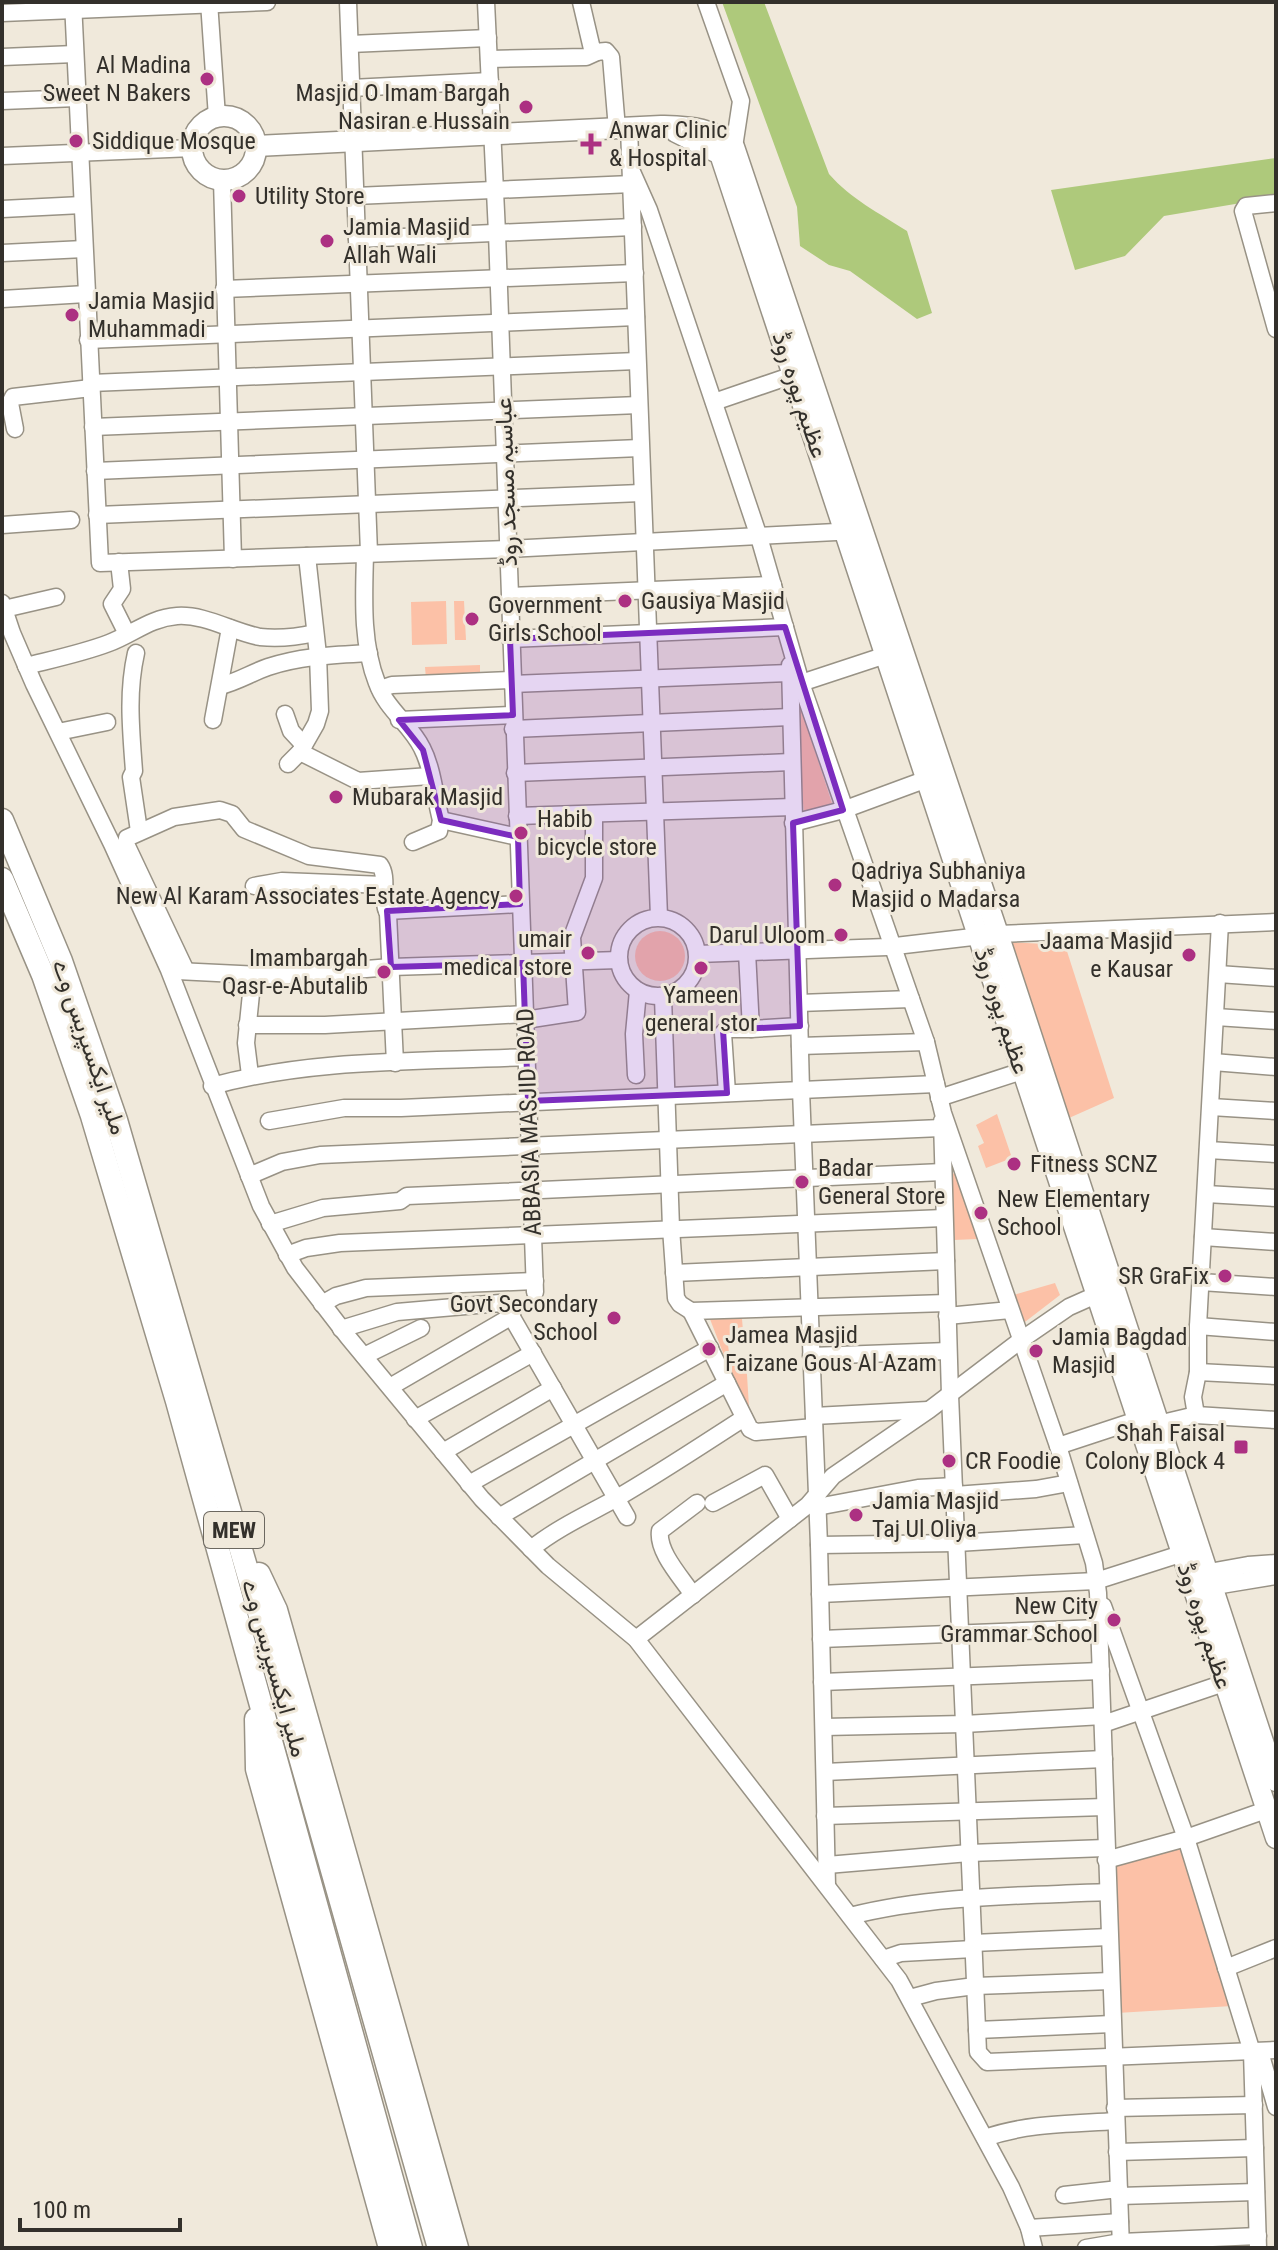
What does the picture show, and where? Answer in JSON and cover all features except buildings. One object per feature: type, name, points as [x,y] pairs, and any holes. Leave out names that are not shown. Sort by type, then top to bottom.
[{"type":"highway","name":"ملیر ایکسپریس وے","points":[[2,820],[61,961],[116,1120],[439,2248]]},
{"type":"highway","name":"ملیر ایکسپریس وے","points":[[2,879],[43,975],[92,1116],[177,1401],[411,2248]]},
{"type":"highway","points":[[227,1508],[276,1610],[457,2248]]},
{"type":"highway","points":[[255,1684],[257,1769],[390,2248]]},
{"type":"main road","points":[[226,116],[243,122],[250,129],[256,146],[255,155],[247,171],[240,176],[222,180],[213,178],[198,166],[193,148],[199,128],[217,117],[226,116]]},
{"type":"main road","points":[[256,146],[661,126],[727,151]]},
{"type":"main road","name":"عظیم پورہ روڈ","points":[[727,151],[793,375],[854,531],[886,655],[927,779],[988,936],[1022,1071],[1137,1420],[1272,1754],[1276,1781]]},
{"type":"main road","name":"عظیم پورہ روڈ","points":[[727,151],[988,936],[1158,1424],[1190,1551]]},
{"type":"main road","name":"عظیم پورہ روڈ","points":[[1200,1581],[1224,1683],[1276,1838]]},
{"type":"street","points":[[2,13],[73,6],[267,2]]},
{"type":"street","points":[[348,2],[366,461],[364,611],[369,653],[380,689],[423,750],[441,820],[439,831],[413,842]]},
{"type":"street","name":"عباسیہ مسجد روڈ","points":[[486,2],[523,963]]},
{"type":"street","points":[[581,2],[592,49],[597,52]]},
{"type":"street","points":[[706,2],[741,101],[727,151]]},
{"type":"street","points":[[209,3],[217,117]]},
{"type":"street","points":[[73,6],[100,563],[508,549],[854,531]]},
{"type":"street","points":[[350,44],[488,38]]},
{"type":"street","points":[[489,59],[586,57],[606,51],[611,57],[632,178],[641,493],[659,917]]},
{"type":"street","points":[[2,57],[75,54]]},
{"type":"street","points":[[351,88],[490,81]]},
{"type":"street","points":[[2,101],[77,98]]},
{"type":"street","points":[[2,156],[193,148]]},
{"type":"street","points":[[355,196],[495,190],[632,178]]},
{"type":"street","points":[[632,178],[649,210],[714,402],[759,537],[785,627],[795,678],[894,946],[926,1042],[940,1106],[1058,1446],[1097,1587],[1186,1838],[1226,1968],[1263,2051],[1276,2107]]},
{"type":"street","points":[[222,180],[233,559]]},
{"type":"street","points":[[1276,203],[1246,206],[1243,211],[1276,329]]},
{"type":"street","points":[[2,209],[82,205]]},
{"type":"street","points":[[357,239],[633,227]]},
{"type":"street","points":[[2,253],[84,249]]},
{"type":"street","points":[[224,289],[635,273]]},
{"type":"street","points":[[2,299],[86,294]]},
{"type":"street","points":[[88,340],[636,317]]},
{"type":"street","points":[[15,429],[10,403],[13,397],[91,386],[227,377],[637,361]]},
{"type":"street","points":[[714,402],[793,375]]},
{"type":"street","points":[[93,427],[639,405]]},
{"type":"street","points":[[95,471],[640,448]]},
{"type":"street","points":[[97,515],[641,493]]},
{"type":"street","points":[[2,525],[71,520]]},
{"type":"street","points":[[297,753],[316,724],[320,711],[318,655],[307,556]]},
{"type":"street","points":[[119,562],[122,589],[112,604],[127,634]]},
{"type":"street","points":[[510,596],[773,585]]},
{"type":"street","points":[[56,597],[3,606],[26,666],[169,970],[249,1176],[287,1255],[341,1329],[469,1484],[531,1549],[636,1639],[883,1959],[910,1998],[1011,2187],[1034,2248]]},
{"type":"street","points":[[26,666],[92,649],[153,621],[180,616],[206,620],[260,637],[290,638],[315,633]]},
{"type":"street","points":[[510,639],[785,627]]},
{"type":"street","points":[[213,720],[230,628]]},
{"type":"street","points":[[136,653],[130,680],[129,707],[134,771],[131,777],[139,831]]},
{"type":"street","points":[[220,686],[234,683],[267,667],[318,655],[369,653]]},
{"type":"street","points":[[380,689],[392,685],[648,677],[795,678],[886,655]]},
{"type":"street","points":[[795,678],[790,717],[791,762],[819,1545],[827,1886]]},
{"type":"street","points":[[285,714],[297,753]]},
{"type":"street","points":[[399,720],[650,724],[790,717]]},
{"type":"street","points":[[58,732],[107,722]]},
{"type":"street","points":[[297,753],[358,781],[430,776]]},
{"type":"street","points":[[515,773],[791,762]]},
{"type":"street","points":[[517,816],[654,813],[793,815],[843,810],[927,779]]},
{"type":"street","points":[[186,971],[126,844],[127,838],[139,831],[174,817],[220,810],[227,811],[244,829],[309,856],[380,865],[384,870],[383,904],[387,911],[395,1063]]},
{"type":"street","points":[[247,1025],[325,1025],[393,1019],[525,1017],[577,1012],[572,962],[575,927],[594,878],[594,815]]},
{"type":"street","points":[[441,820],[518,837]]},
{"type":"street","points":[[254,886],[282,881],[384,885]]},
{"type":"street","points":[[387,911],[520,904]]},
{"type":"street","points":[[659,917],[681,924],[695,943],[698,954],[695,970],[685,987],[663,997],[638,991],[622,973],[619,960],[625,935],[643,921],[659,917]]},
{"type":"street","points":[[698,954],[894,946],[988,936],[1276,922]]},
{"type":"street","points":[[1196,1415],[1193,1397],[1198,1372],[1220,923]]},
{"type":"street","points":[[747,952],[751,1029]]},
{"type":"street","points":[[169,970],[279,976],[391,967],[619,960]]},
{"type":"street","name":"ABBASIA MASJID ROAD","points":[[322,1304],[347,1291],[366,1288],[535,1286],[523,963]]},
{"type":"street","points":[[250,1075],[246,1043],[253,974]]},
{"type":"street","points":[[1218,974],[1276,978]]},
{"type":"street","points":[[636,1075],[634,1034],[638,991]]},
{"type":"street","points":[[663,997],[676,1298],[691,1311],[750,1429],[756,1432],[814,1422],[929,1410]]},
{"type":"street","points":[[799,1003],[911,999]]},
{"type":"street","points":[[1216,1017],[1276,1021]]},
{"type":"street","points":[[727,1093],[723,1033],[728,1029],[800,1026]]},
{"type":"street","points":[[800,1046],[926,1042]]},
{"type":"street","points":[[212,1086],[250,1075],[337,1066],[527,1057]]},
{"type":"street","points":[[1213,1062],[1276,1067]]},
{"type":"street","points":[[249,1176],[282,1162],[320,1155],[803,1135],[940,1106],[1022,1071]]},
{"type":"street","points":[[269,1121],[344,1108],[801,1090],[940,1106]]},
{"type":"street","points":[[940,1106],[978,2052],[987,2062],[1263,2051]]},
{"type":"street","points":[[1211,1107],[1276,1111]]},
{"type":"street","points":[[1208,1150],[1276,1154]]},
{"type":"street","points":[[270,1224],[323,1208],[400,1201],[407,1196],[943,1172]]},
{"type":"street","points":[[1206,1194],[1276,1198]]},
{"type":"street","points":[[287,1255],[306,1248],[340,1243],[944,1218]]},
{"type":"street","points":[[1203,1237],[1276,1242]]},
{"type":"street","points":[[674,1273],[946,1261]]},
{"type":"street","points":[[1201,1282],[1276,1287]]},
{"type":"street","points":[[636,1639],[816,1502],[833,1476],[950,1395],[1021,1340],[1069,1307],[1096,1295]]},
{"type":"street","points":[[341,1329],[380,1315],[500,1303],[512,1316],[627,1517]]},
{"type":"street","points":[[691,1311],[809,1307],[1010,1310]]},
{"type":"street","points":[[390,1387],[512,1316]]},
{"type":"street","points":[[1198,1326],[1276,1332]]},
{"type":"street","points":[[364,1356],[421,1328]]},
{"type":"street","points":[[469,1484],[710,1348]]},
{"type":"street","points":[[811,1356],[948,1351]]},
{"type":"street","points":[[415,1419],[533,1353]]},
{"type":"street","points":[[1198,1372],[1276,1376]]},
{"type":"street","points":[[499,1517],[727,1383]]},
{"type":"street","points":[[443,1452],[553,1388]]},
{"type":"street","points":[[1158,1424],[1196,1415],[1276,1420]]},
{"type":"street","points":[[531,1549],[551,1533],[582,1519],[744,1418]]},
{"type":"street","points":[[1058,1446],[1137,1420]]},
{"type":"street","points":[[693,1595],[662,1547],[660,1531],[705,1503],[765,1475],[790,1519]]},
{"type":"street","points":[[816,1502],[918,1488],[1036,1489],[1069,1483]]},
{"type":"street","points":[[819,1545],[957,1543],[1085,1535]]},
{"type":"street","points":[[820,1594],[1097,1587],[1190,1551]]},
{"type":"street","points":[[1200,1581],[1276,1563]]},
{"type":"street","points":[[1200,1581],[1276,1576]]},
{"type":"street","points":[[1097,1587],[1121,2245]]},
{"type":"street","points":[[821,1639],[1099,1628]]},
{"type":"street","points":[[822,1682],[1101,1671]]},
{"type":"street","points":[[824,1727],[1103,1720],[1142,1713],[1224,1683]]},
{"type":"street","points":[[825,1772],[1104,1759]]},
{"type":"street","points":[[825,1816],[1105,1807]]},
{"type":"street","points":[[827,1865],[969,1853],[1106,1854],[1186,1838],[1266,1810]]},
{"type":"street","points":[[850,1916],[889,1907],[971,1898],[1107,1892]]},
{"type":"street","points":[[883,1959],[901,1953],[1109,1937]]},
{"type":"street","points":[[1226,1968],[1276,1948]]},
{"type":"street","points":[[910,1998],[975,1986],[1111,1981]]},
{"type":"street","points":[[977,2030],[1112,2024]]},
{"type":"street","points":[[1086,2248],[1258,2242],[1254,2105],[1263,2051]]},
{"type":"street","points":[[985,2138],[1006,2131],[1116,2114],[1254,2105]]},
{"type":"street","points":[[1117,2152],[1255,2148]]},
{"type":"street","points":[[1064,2195],[1256,2192]]},
{"type":"street","points":[[1029,2228],[1120,2222]]},
{"type":"highlighted area","points":[[785,627],[843,810],[793,823],[800,1026],[723,1030],[727,1093],[528,1101],[523,963],[391,967],[387,911],[520,904],[518,837],[441,820],[423,750],[399,720],[513,715],[510,639]]},
{"type":"shaded area","points":[[722,2],[764,2],[829,174],[856,198],[907,231],[932,313],[917,319],[850,271],[829,265],[800,246],[797,207]]},
{"type":"shaded area","points":[[1276,158],[1276,197],[1164,216],[1125,256],[1075,270],[1051,190]]},
{"type":"shaded area","points":[[446,601],[447,644],[412,645],[411,602]]},
{"type":"shaded area","points":[[454,601],[464,601],[466,640],[455,640]]},
{"type":"shaded area","points":[[480,665],[480,676],[426,679],[425,667]]},
{"type":"shaded area","points":[[800,706],[832,803],[804,814],[795,709]]},
{"type":"shaded area","points":[[660,931],[677,939],[685,956],[677,973],[660,981],[643,973],[635,956],[643,939]]},
{"type":"shaded area","points":[[1009,942],[1065,945],[1114,1098],[1069,1118]]},
{"type":"shaded area","points":[[997,1114],[1012,1158],[986,1168],[978,1146],[984,1143],[976,1125]]},
{"type":"shaded area","points":[[955,1173],[977,1239],[954,1240],[949,1175]]},
{"type":"shaded area","points":[[1055,1283],[1060,1295],[1021,1325],[1010,1296]]},
{"type":"shaded area","points":[[758,1311],[759,1317],[742,1319],[744,1343],[728,1345],[730,1360],[746,1359],[749,1407],[744,1407],[708,1314]]},
{"type":"shaded area","points":[[1181,1846],[1232,2006],[1117,2013],[1110,1859]]},
{"type":"place","name":"Al Madina Sweet N Bakers","points":[[207,79]]},
{"type":"place","name":"Masjid O Imam Bargah Nasiran e Hussain","points":[[526,107]]},
{"type":"place","name":"Siddique Mosque","points":[[76,141]]},
{"type":"place","name":"Anwar Clinic & Hospital","points":[[591,144]]},
{"type":"place","name":"Utility Store","points":[[239,196]]},
{"type":"place","name":"Jamia Masjid Allah Wali","points":[[327,241]]},
{"type":"place","name":"Jamia Masjid Muhammadi","points":[[72,315]]},
{"type":"place","name":"Gausiya Masjid","points":[[625,601]]},
{"type":"place","name":"Government Girls School","points":[[472,619]]},
{"type":"place","name":"Mubarak Masjid","points":[[336,797]]},
{"type":"place","name":"Habib bicycle store","points":[[521,833]]},
{"type":"place","name":"Qadriya Subhaniya Masjid o Madarsa","points":[[835,885]]},
{"type":"place","name":"New Al Karam Associates Estate Agency","points":[[516,896]]},
{"type":"place","name":"Darul Uloom","points":[[841,935]]},
{"type":"place","name":"umair medical store","points":[[588,953]]},
{"type":"place","name":"Jaama Masjid e Kausar","points":[[1189,955]]},
{"type":"place","name":"Yameen general stor","points":[[701,968]]},
{"type":"place","name":"Imambargah Qasr-e-Abutalib","points":[[384,972]]},
{"type":"place","name":"Fitness SCNZ","points":[[1014,1164]]},
{"type":"place","name":"Badar General Store","points":[[802,1182]]},
{"type":"place","name":"New Elementary School","points":[[981,1213]]},
{"type":"place","name":"SR GraFix","points":[[1225,1276]]},
{"type":"place","name":"Govt Secondary School","points":[[614,1318]]},
{"type":"place","name":"Jamea Masjid Faizane Gous Al Azam","points":[[709,1349]]},
{"type":"place","name":"Jamia Bagdad Masjid","points":[[1036,1351]]},
{"type":"place","name":"Shah Faisal Colony Block 4","points":[[1241,1447]]},
{"type":"place","name":"CR Foodie","points":[[949,1461]]},
{"type":"place","name":"Jamia Masjid Taj Ul Oliya","points":[[856,1515]]},
{"type":"place","name":"New City Grammar School","points":[[1114,1620]]}]
